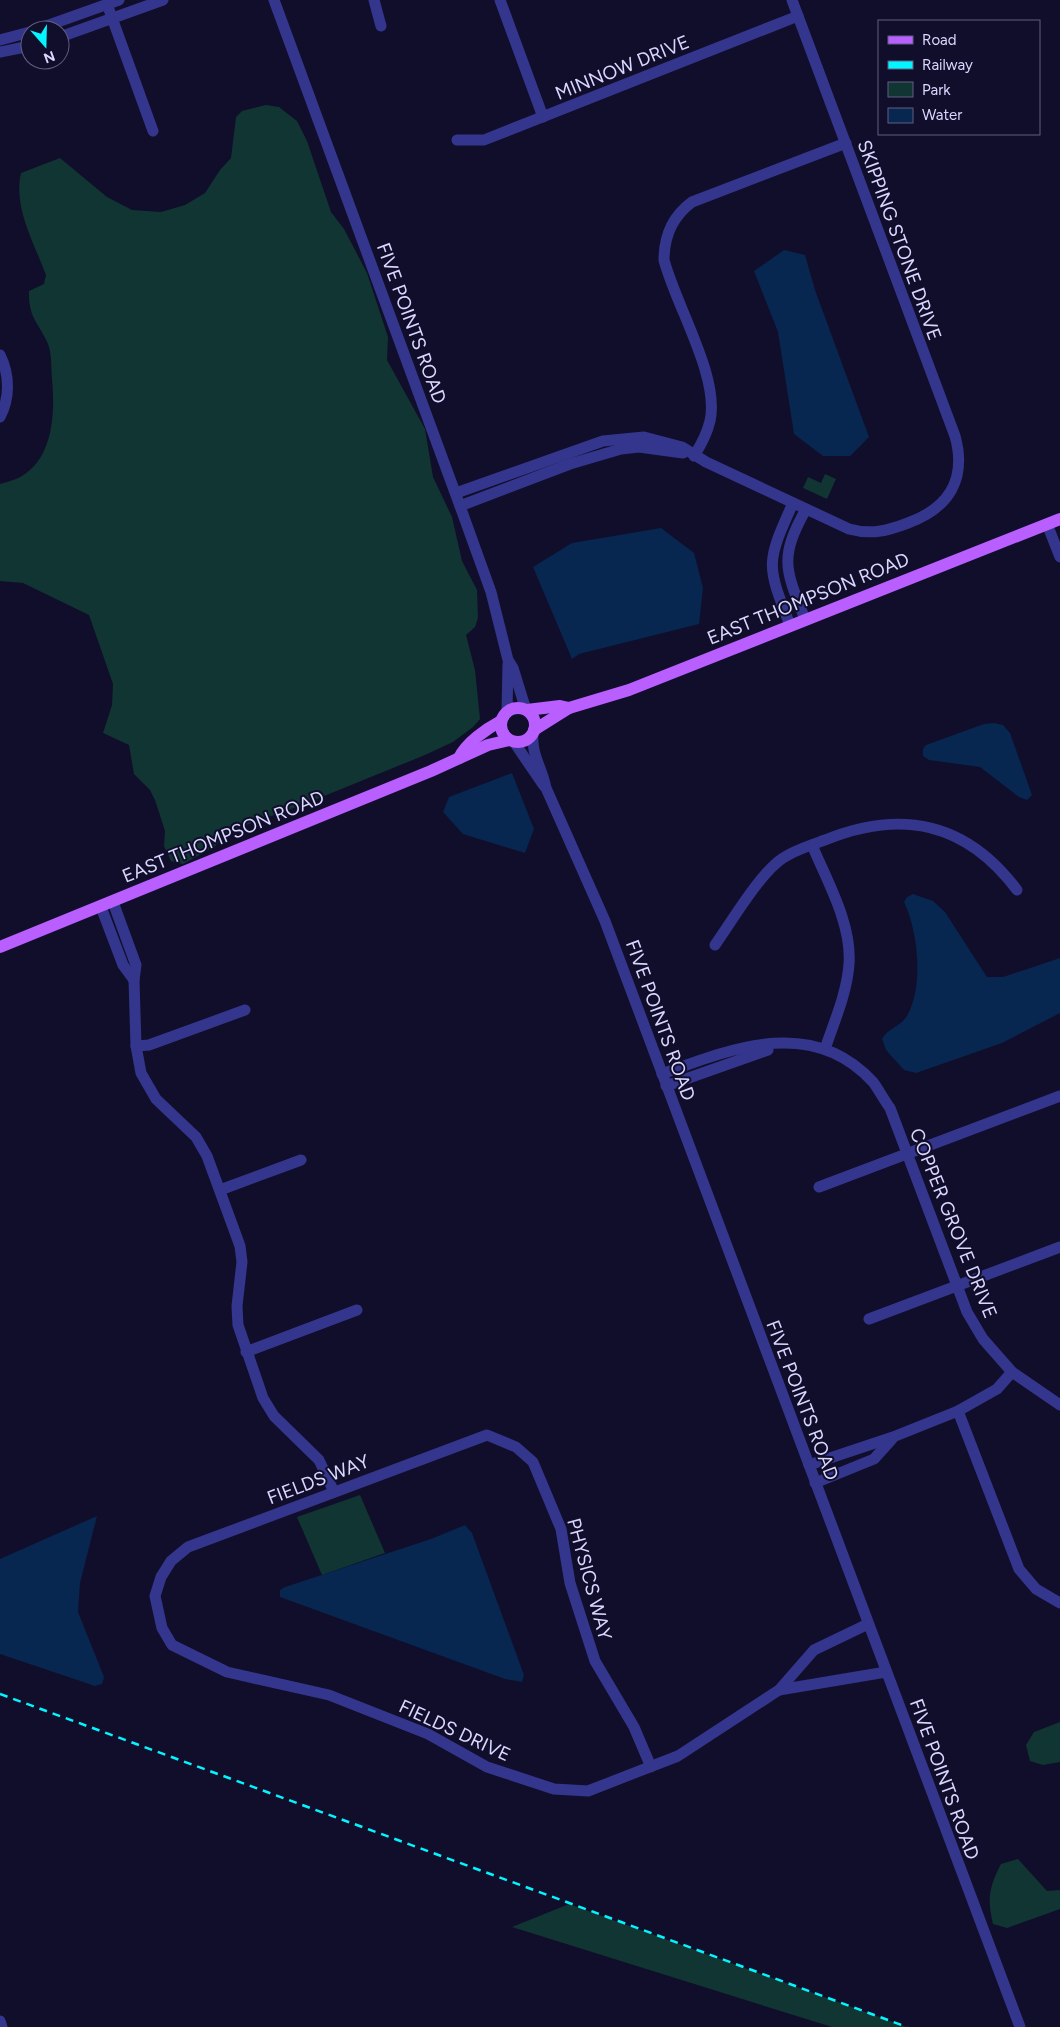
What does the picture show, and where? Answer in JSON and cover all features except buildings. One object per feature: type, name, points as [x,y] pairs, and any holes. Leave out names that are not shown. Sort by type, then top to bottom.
[{"type":"main road","name":"EAST THOMPSON ROAD","points":[[533,732],[568,708],[629,690],[1060,519]]},
{"type":"main road","name":"EAST THOMPSON ROAD","points":[[526,710],[560,706],[568,708]]},
{"type":"main road","points":[[518,708],[526,710],[533,716],[533,732],[525,740],[512,741],[502,732],[504,716],[518,708]]},
{"type":"main road","name":"EAST THOMPSON ROAD","points":[[460,758],[463,750],[504,716]]},
{"type":"main road","name":"EAST THOMPSON ROAD","points":[[0,947],[468,756],[488,745],[512,741]]},
{"type":"street","points":[[63,20],[119,0]]},
{"type":"street","points":[[70,33],[163,0]]},
{"type":"street","name":"FIVE POINTS ROAD","points":[[274,0],[491,592],[508,660],[513,668],[526,710]]},
{"type":"street","points":[[374,0],[381,26]]},
{"type":"street","points":[[500,0],[543,117]]},
{"type":"street","name":"SKIPPING STONE DRIVE","points":[[792,0],[959,450],[959,464],[950,494],[930,514],[890,530],[876,533],[849,529],[806,510]]},
{"type":"street","points":[[107,4],[153,131]]},
{"type":"street","name":"MINNOW DRIVE","points":[[457,140],[484,140],[798,16]]},
{"type":"street","points":[[0,40],[20,35]]},
{"type":"street","points":[[0,52],[20,48]]},
{"type":"street","points":[[694,456],[703,440],[710,421],[711,391],[664,260],[664,249],[670,229],[680,211],[692,202],[846,143]]},
{"type":"street","points":[[659,224],[670,229]]},
{"type":"street","points":[[0,355],[6,371],[8,388],[0,416]]},
{"type":"street","points":[[456,494],[603,441],[626,437],[644,436],[670,442],[682,447],[694,456]]},
{"type":"street","points":[[460,506],[621,448],[666,449],[694,456],[806,510],[791,537],[788,548],[787,571],[806,619]]},
{"type":"street","points":[[525,468],[530,480]]},
{"type":"street","points":[[790,625],[772,574],[775,544],[793,503]]},
{"type":"street","points":[[1047,524],[1060,557]]},
{"type":"street","points":[[775,544],[788,548]]},
{"type":"street","name":"FIVE POINTS ROAD","points":[[504,716],[508,660]]},
{"type":"street","name":"FIVE POINTS ROAD","points":[[533,732],[532,750],[544,775],[546,788],[600,906],[1020,2027]]},
{"type":"street","name":"FIVE POINTS ROAD","points":[[512,741],[537,779],[546,788]]},
{"type":"street","points":[[715,945],[769,870],[783,858],[812,845],[871,824],[916,824],[956,836],[980,850],[1004,872],[1017,890]]},
{"type":"street","points":[[812,845],[842,919],[848,938],[850,964],[844,992],[825,1049]]},
{"type":"street","points":[[108,904],[136,965],[134,980],[136,1046],[138,1062],[146,1085],[159,1103],[201,1144],[220,1190],[241,1252],[237,1317],[246,1352],[268,1408],[319,1460],[334,1492]]},
{"type":"street","points":[[136,1046],[156,1043],[245,1010]]},
{"type":"street","name":"COPPER GROVE DRIVE","points":[[662,1074],[740,1048],[780,1042],[804,1043],[825,1049],[850,1061],[874,1083],[890,1108],[967,1312],[983,1339],[1012,1372],[1060,1405]]},
{"type":"street","name":"COPPER GROVE DRIVE","points":[[666,1086],[776,1048],[825,1049]]},
{"type":"street","points":[[819,1187],[1060,1096]]},
{"type":"street","points":[[220,1190],[301,1160]]},
{"type":"street","points":[[869,1319],[1060,1247]]},
{"type":"street","points":[[246,1352],[357,1310]]},
{"type":"street","points":[[809,1466],[893,1438],[958,1411],[997,1389],[1012,1372]]},
{"type":"street","points":[[958,1411],[1019,1569],[1036,1589],[1059,1603]]},
{"type":"street","name":"FIELDS WAY","points":[[161,1577],[171,1561],[188,1546],[487,1435],[498,1440]]},
{"type":"street","points":[[815,1483],[874,1459],[893,1438]]},
{"type":"street","name":"PHYSICS WAY","points":[[498,1440],[516,1447],[534,1462],[561,1529],[570,1583],[595,1661],[634,1727],[651,1767]]},
{"type":"street","name":"FIELDS DRIVE","points":[[161,1577],[155,1596],[162,1628],[172,1645],[227,1672],[329,1694],[428,1734],[487,1767],[554,1789],[588,1792],[678,1756],[779,1690],[814,1650],[868,1624]]},
{"type":"street","name":"FIELDS DRIVE","points":[[779,1690],[886,1672]]},
{"type":"street","points":[[0,2021],[2,2027]]},
{"type":"green space","points":[[266,105],[279,107],[297,121],[307,141],[331,212],[344,229],[367,273],[388,337],[387,360],[425,429],[433,477],[452,517],[462,561],[477,590],[478,618],[475,627],[466,635],[475,670],[480,719],[473,727],[453,742],[425,755],[302,805],[232,830],[214,847],[183,864],[171,861],[164,846],[165,831],[155,800],[150,790],[134,774],[129,745],[103,733],[112,705],[113,684],[89,615],[23,583],[0,581],[0,484],[22,476],[33,468],[41,457],[50,432],[53,405],[49,348],[32,314],[29,300],[29,291],[44,284],[46,275],[22,212],[19,186],[21,173],[60,158],[107,197],[132,210],[161,212],[185,205],[205,193],[220,170],[231,158],[236,117],[242,111]]},
{"type":"green space","points":[[825,474],[836,479],[827,499],[803,488],[808,477],[821,483]]},
{"type":"green space","points":[[360,1495],[385,1553],[322,1575],[297,1517]]},
{"type":"green space","points":[[1060,1722],[1060,1762],[1043,1765],[1030,1761],[1026,1745],[1034,1732]]},
{"type":"green space","points":[[1018,1859],[1047,1891],[1060,1890],[1060,1909],[1007,1928],[993,1924],[990,1893],[1001,1864]]},
{"type":"green space","points":[[569,1904],[906,2027],[832,2027],[512,1927]]},
{"type":"water","points":[[784,250],[805,255],[815,290],[869,437],[850,456],[823,456],[794,434],[778,332],[754,271]]},
{"type":"water","points":[[661,528],[694,553],[703,588],[699,624],[579,654],[572,659],[533,567],[572,543]]},
{"type":"water","points":[[994,723],[1003,725],[1010,733],[1032,795],[1027,800],[1019,797],[980,767],[929,760],[923,756],[923,749],[926,745],[984,724]]},
{"type":"water","points":[[512,773],[534,829],[525,853],[463,834],[443,812],[449,797]]},
{"type":"water","points":[[913,894],[933,901],[945,912],[987,977],[1003,977],[1060,958],[1060,1013],[1002,1043],[916,1073],[904,1070],[886,1050],[882,1039],[907,1016],[916,990],[916,943],[904,902],[907,897]]},
{"type":"water","points":[[97,1516],[80,1583],[78,1612],[104,1677],[102,1684],[95,1686],[0,1654],[0,1559]]},
{"type":"water","points":[[465,1525],[472,1533],[524,1675],[522,1682],[505,1679],[280,1597],[280,1590],[285,1587],[431,1539]]},
{"type":"railway","points":[[0,1694],[907,2027]]}]
